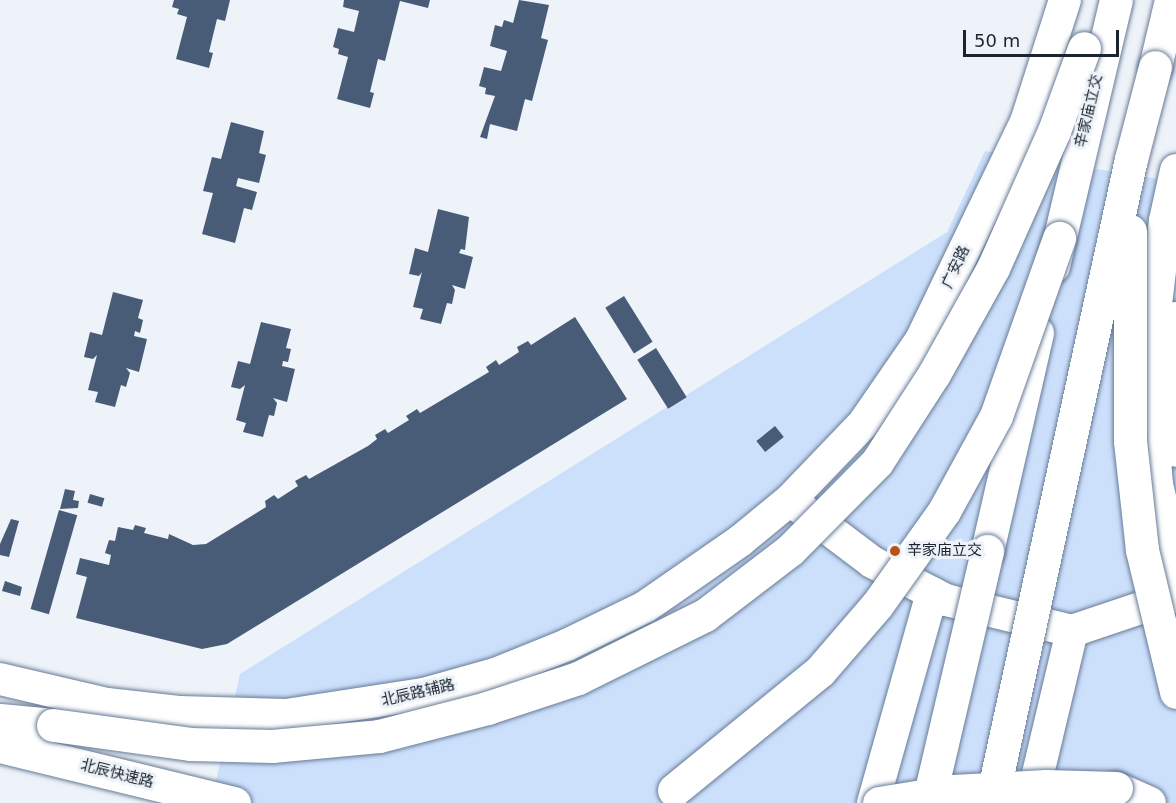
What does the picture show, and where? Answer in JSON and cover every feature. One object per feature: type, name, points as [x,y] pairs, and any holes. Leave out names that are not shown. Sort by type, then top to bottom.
[{"type":"highway","points":[[1094,49],[1101,0]]},
{"type":"highway","points":[[0,720],[190,744],[272,746],[379,736],[487,708],[578,678],[705,615],[790,550],[877,462],[934,374],[993,268],[1116,0]]},
{"type":"highway","points":[[992,803],[1131,159],[1171,0]]},
{"type":"highway","name":"辛家庙立交","points":[[928,803],[1059,238],[1094,49]]},
{"type":"highway","points":[[1131,159],[1130,441],[1142,550],[1176,692]]},
{"type":"highway","points":[[1176,170],[1165,220],[1152,329],[1151,421],[1156,484],[1176,568]]},
{"type":"highway","points":[[658,803],[774,713],[820,671],[877,605],[944,511],[996,416],[1059,238]]},
{"type":"highway","name":"北辰快速路","points":[[0,746],[223,800],[257,803]]},
{"type":"highway","points":[[879,803],[953,791],[1046,786],[1116,788],[1149,803]]},
{"type":"main road","name":"广安路","points":[[790,500],[863,424],[921,340],[1026,122],[1065,0]]},
{"type":"main road","points":[[1176,318],[1172,424],[1176,451]]},
{"type":"main road","points":[[790,500],[872,562],[946,600],[1072,631],[1176,596]]},
{"type":"main road","name":"北辰路辅路","points":[[0,679],[107,704],[179,712],[286,715],[424,694],[515,666],[645,607],[730,548],[790,500]]},
{"type":"main road","points":[[873,803],[932,593]]},
{"type":"main road","points":[[1031,803],[1072,631]]},
{"type":"shaded area","points":[[985,151],[1176,182],[1176,803],[211,803],[240,674],[947,232]]},
{"type":"building","points":[[174,0],[230,0],[225,21],[217,19],[209,52],[213,53],[209,68],[176,59],[187,17],[177,14],[179,9],[172,7]]},
{"type":"building","points":[[344,0],[430,0],[428,8],[400,1],[385,61],[378,59],[370,92],[374,93],[370,108],[337,99],[348,57],[338,54],[339,49],[333,47],[338,28],[354,32],[359,11],[343,7]]},
{"type":"building","points":[[519,0],[549,5],[541,38],[548,40],[532,101],[525,99],[517,131],[490,124],[487,139],[480,137],[495,96],[485,94],[486,88],[479,86],[484,67],[501,71],[507,51],[490,46],[495,25],[502,27],[504,20],[513,23]]},
{"type":"building","points":[[231,122],[264,131],[259,153],[266,155],[259,183],[238,178],[236,186],[257,192],[252,210],[244,208],[235,243],[202,234],[213,193],[203,191],[212,157],[221,159]]},
{"type":"building","points":[[438,209],[469,217],[465,250],[461,249],[459,253],[473,257],[465,289],[452,285],[455,290],[452,304],[447,303],[441,324],[420,319],[423,309],[413,307],[422,272],[419,276],[409,274],[415,248],[428,252]]},
{"type":"building","points":[[113,292],[143,300],[138,318],[143,320],[140,333],[135,331],[134,336],[147,339],[139,372],[126,368],[130,373],[126,387],[121,385],[115,407],[95,402],[98,392],[88,390],[97,355],[93,359],[84,357],[90,332],[102,335]]},
{"type":"building","points":[[624,296],[653,342],[634,353],[605,308]]},
{"type":"building","points":[[575,317],[627,399],[227,644],[202,649],[76,618],[87,577],[76,574],[80,558],[109,565],[111,555],[105,553],[109,540],[115,541],[118,527],[133,530],[135,525],[146,528],[144,533],[168,539],[169,534],[193,545],[206,544],[266,507],[265,501],[274,495],[278,499],[298,486],[295,481],[306,475],[309,479],[368,446],[377,439],[375,435],[385,429],[388,433],[409,420],[406,416],[417,409],[420,413],[489,372],[486,367],[496,360],[499,365],[519,352],[517,347],[528,341],[531,345]]},
{"type":"building","points":[[261,322],[291,329],[286,348],[291,349],[288,362],[283,361],[282,366],[295,369],[287,402],[273,398],[277,403],[274,416],[269,415],[263,437],[243,432],[246,423],[236,420],[245,385],[240,389],[231,387],[238,361],[250,364]]},
{"type":"building","points":[[656,348],[687,397],[668,409],[637,360]]},
{"type":"building","points":[[775,426],[784,437],[765,452],[756,441]]},
{"type":"building","points":[[65,489],[75,491],[73,500],[79,501],[78,508],[60,509]]},
{"type":"building","points":[[90,494],[104,498],[102,507],[88,503]]},
{"type":"building","points":[[59,510],[77,515],[49,614],[31,609]]},
{"type":"building","points":[[11,519],[19,521],[9,557],[0,555],[0,544]]},
{"type":"building","points":[[5,581],[22,587],[20,596],[2,591]]},
{"type":"place","name":"辛家庙立交","points":[[895,551]]}]
